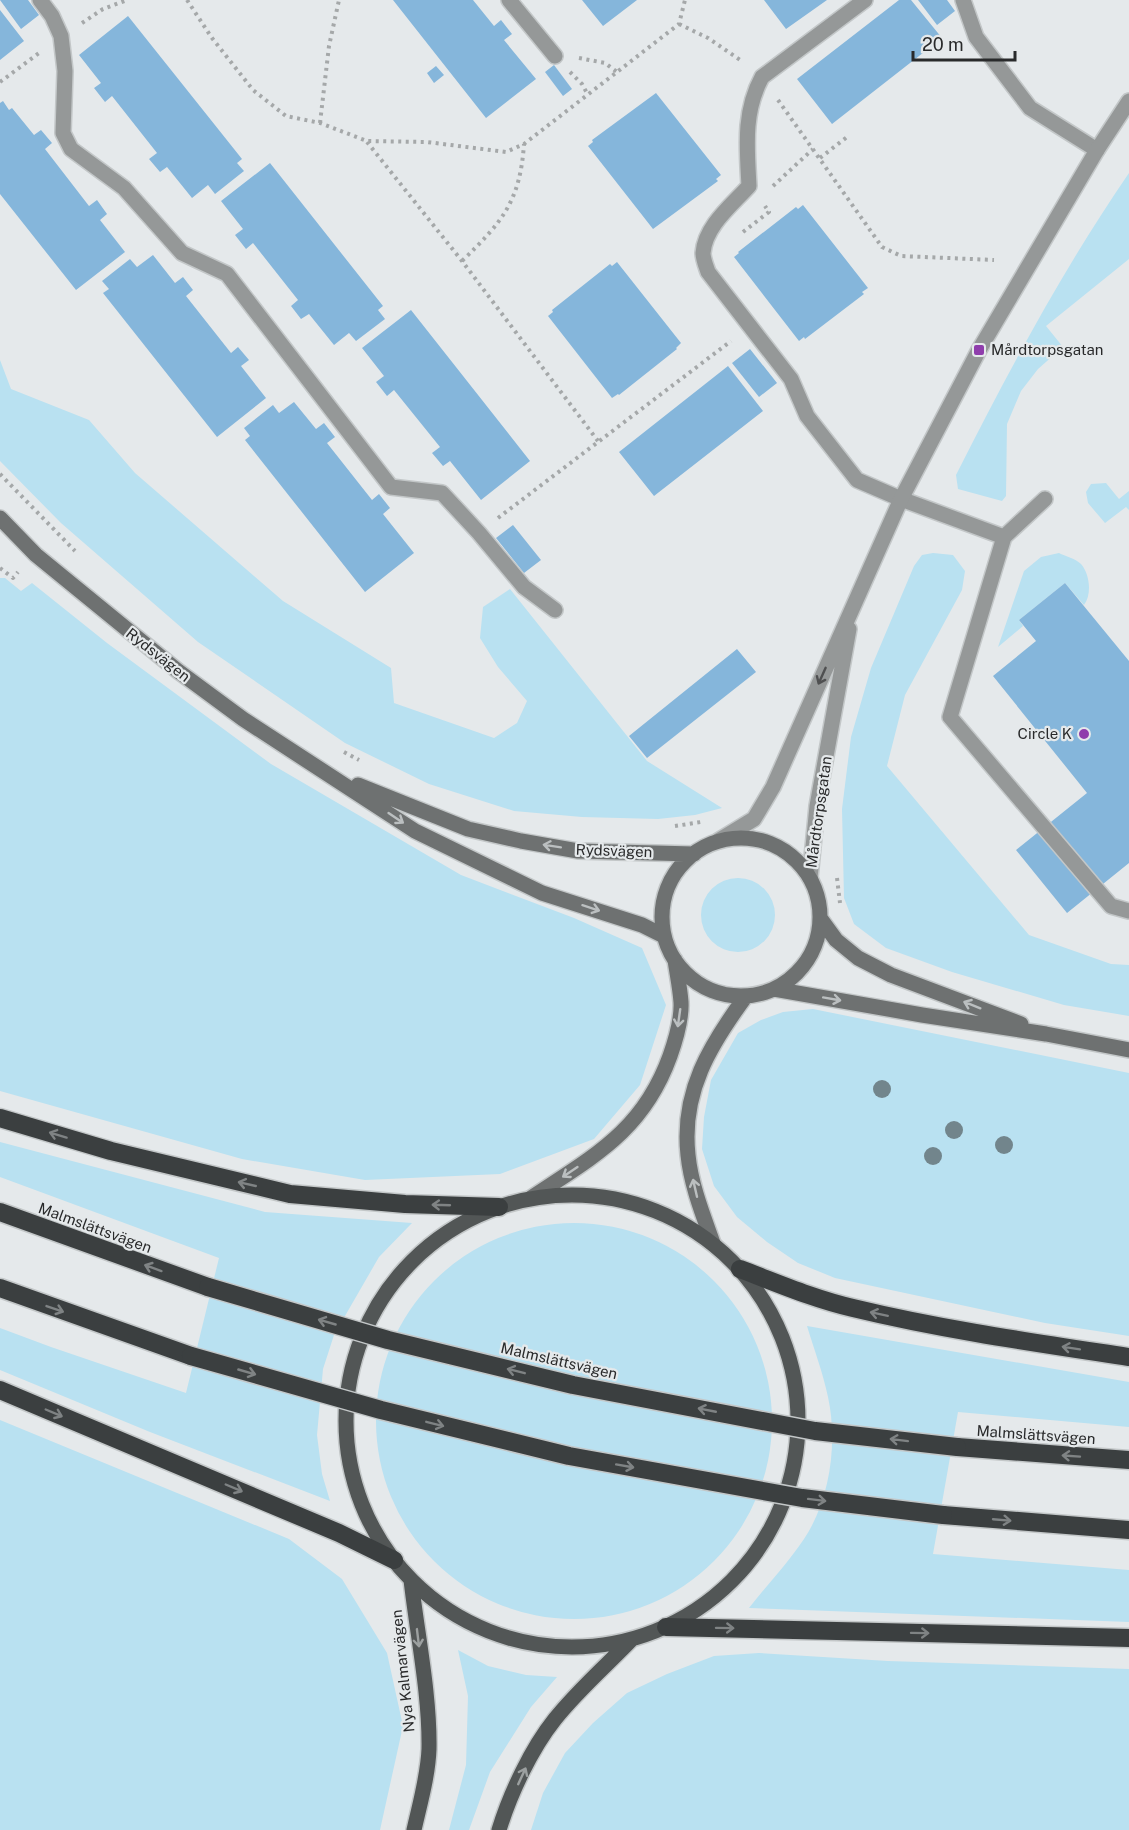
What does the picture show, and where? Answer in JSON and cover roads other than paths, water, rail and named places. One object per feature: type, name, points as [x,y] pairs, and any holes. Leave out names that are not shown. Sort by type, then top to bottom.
[{"type":"highway","points":[[0,1118],[111,1151],[290,1194],[405,1204],[499,1207]]},
{"type":"highway","name":"Malmslättsvägen","points":[[0,1212],[208,1287],[388,1340],[573,1384],[815,1431],[957,1447],[1129,1460]]},
{"type":"highway","points":[[740,1269],[851,1308],[959,1331],[1129,1357]]},
{"type":"highway","points":[[0,1288],[191,1356],[381,1410],[569,1456],[802,1498],[943,1515],[1129,1530]]},
{"type":"highway","points":[[0,1390],[339,1533],[394,1560]]},
{"type":"highway","points":[[666,1627],[1129,1638]]},
{"type":"main road","points":[[579,1195],[626,1201],[672,1217],[712,1243],[740,1269],[762,1297],[791,1361],[797,1396],[799,1432],[794,1467],[784,1501],[769,1533],[749,1562],[725,1588],[697,1610],[666,1627],[632,1639],[603,1645],[573,1648],[514,1640],[458,1617],[433,1600],[394,1560],[372,1528],[357,1492],[348,1453],[346,1414],[351,1376],[362,1338],[379,1303],[402,1272],[431,1244],[463,1223],[499,1207],[531,1198],[579,1195]]},
{"type":"main road","name":"Nya Kalmarvägen","points":[[411,1580],[427,1706],[429,1749],[414,1830]]},
{"type":"main road","points":[[499,1830],[504,1814],[532,1755],[555,1719],[632,1639]]},
{"type":"street","points":[[40,0],[52,16],[62,36],[65,71],[63,133],[71,149],[124,188],[182,253],[228,274],[391,488],[442,493],[524,587],[555,610]]},
{"type":"street","points":[[509,0],[555,56]]},
{"type":"street","points":[[865,0],[762,77],[754,93],[746,132],[749,186],[715,225],[707,237],[703,254],[708,272],[791,379],[807,416],[857,480],[901,499],[1004,537]]},
{"type":"street","points":[[963,0],[976,37],[1030,108],[1097,150]]},
{"type":"street","name":"Mårdtorpsgatan","points":[[718,842],[754,819],[773,786],[901,499],[979,350],[1097,150],[1129,101]]},
{"type":"street","points":[[1045,499],[1004,537],[950,717],[1111,906],[1129,911]]},
{"type":"street","name":"Rydsvägen","points":[[0,518],[36,555],[178,671],[243,719],[415,831],[542,892],[642,925],[664,936]]},
{"type":"street","name":"Mårdtorpsgatan","points":[[810,878],[817,806],[854,603]]},
{"type":"street","name":"Rydsvägen","points":[[330,774],[468,828],[521,841],[578,851],[694,854]]},
{"type":"street","points":[[749,838],[776,846],[795,860],[810,878],[818,899],[820,918],[818,938],[809,957],[797,973],[774,989],[746,996],[721,993],[707,988],[684,972],[675,960],[664,936],[663,903],[674,875],[694,854],[718,842],[749,838]]},
{"type":"street","points":[[820,918],[836,940],[858,958],[891,975],[1046,1034]]},
{"type":"street","points":[[531,1198],[612,1142],[637,1118],[654,1094],[676,1038],[681,1004],[675,960]]},
{"type":"street","points":[[774,989],[1129,1050]]},
{"type":"street","points":[[712,1243],[698,1202],[688,1157],[686,1129],[689,1101],[712,1046],[746,996]]},
{"type":"place","name":"Mårdtorpsgatan","points":[[979,350]]},
{"type":"place","name":"Circle K","points":[[1084,734]]}]
